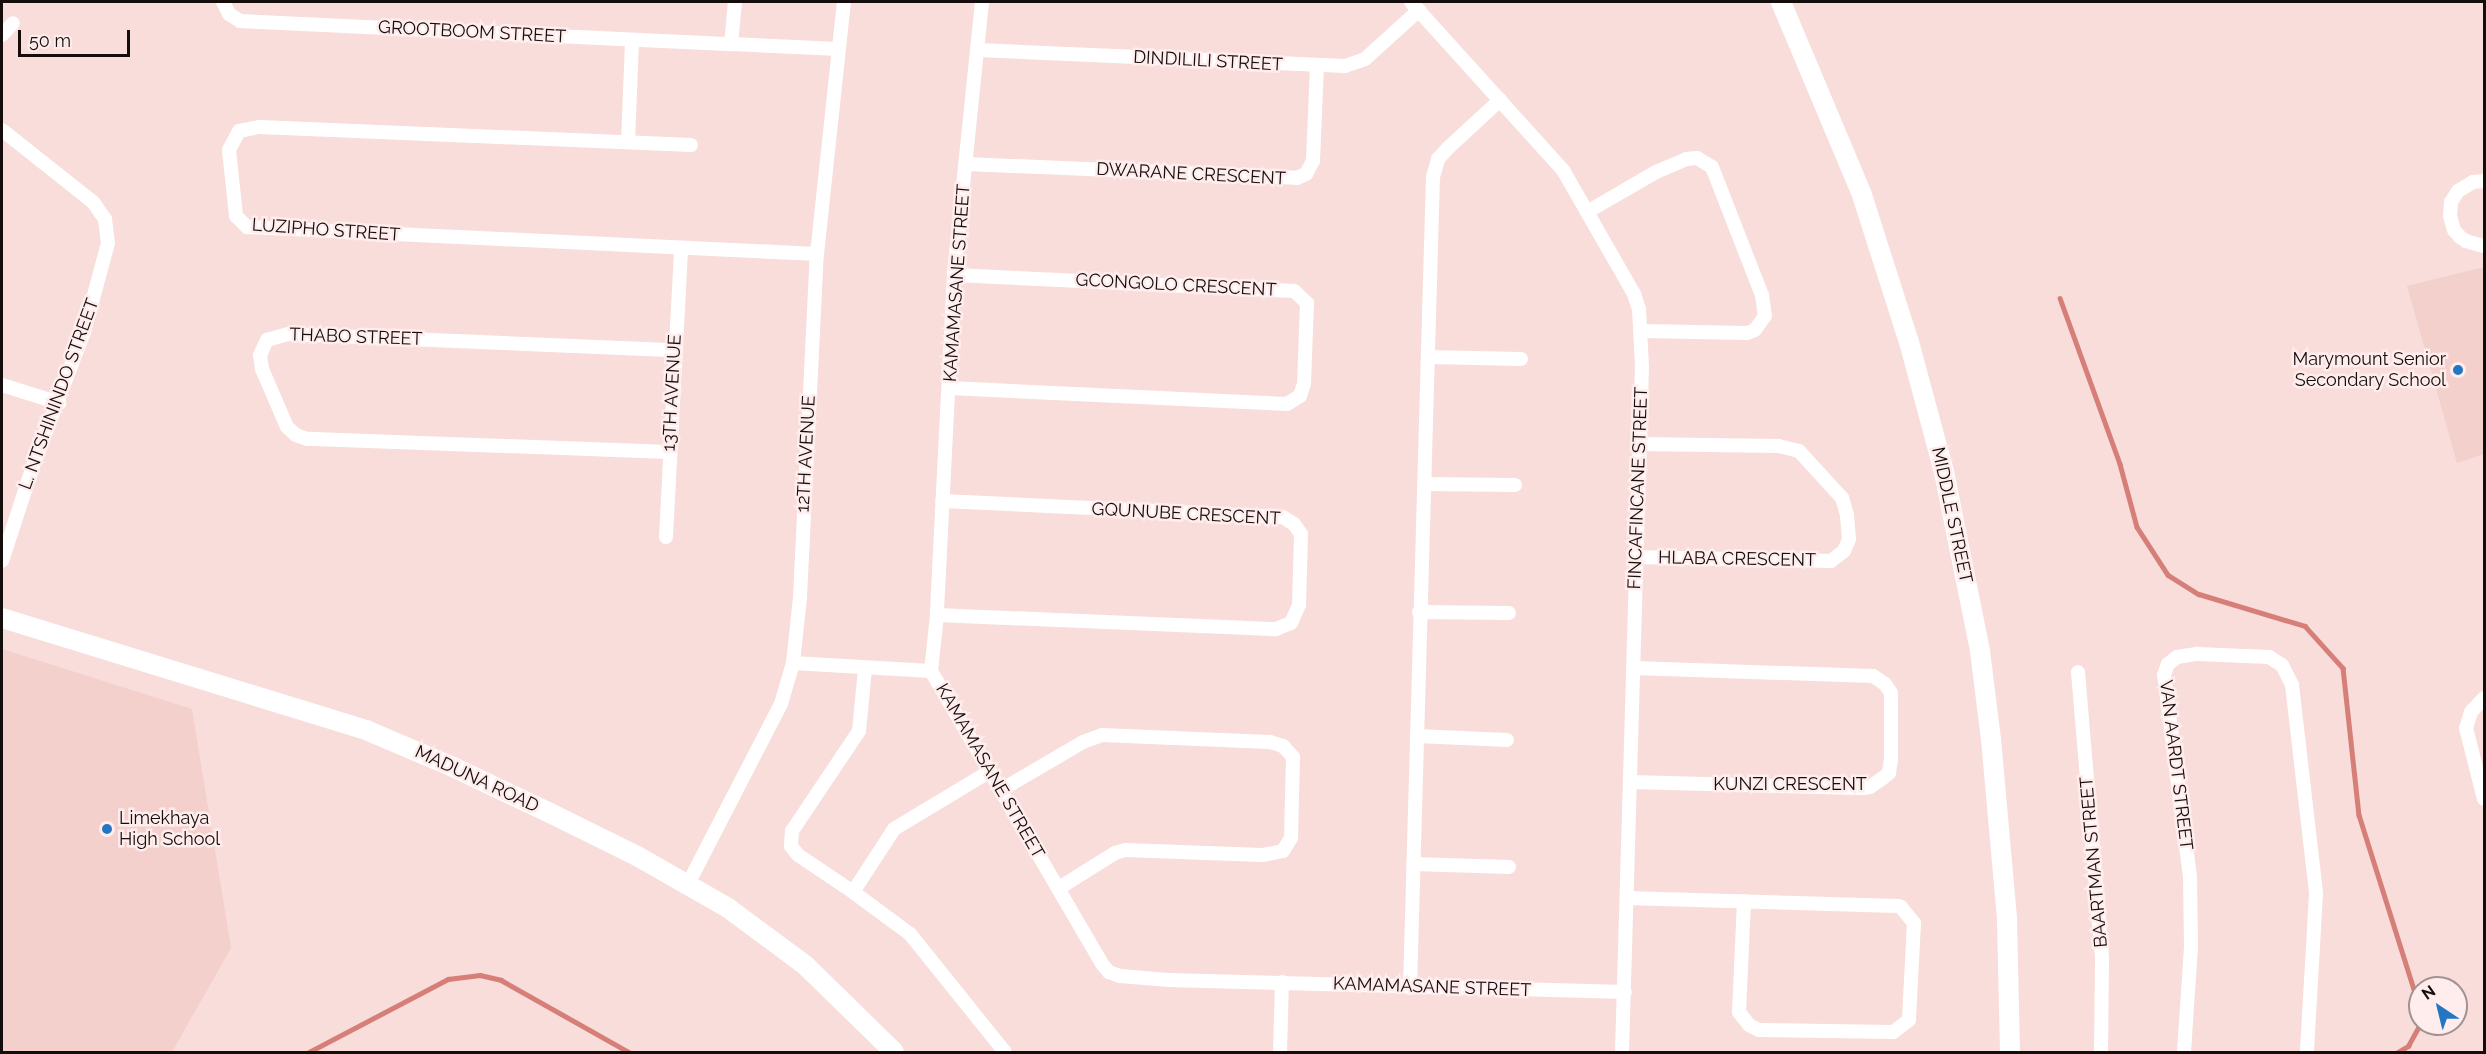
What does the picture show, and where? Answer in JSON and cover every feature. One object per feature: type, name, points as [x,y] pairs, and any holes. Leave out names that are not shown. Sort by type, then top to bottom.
[{"type":"main road","name":"MIDDLE STREET","points":[[1781,2],[1862,195],[1909,342],[1944,472],[1974,617],[1991,739],[2007,920],[2010,1053]]},
{"type":"main road","name":"MADUNA ROAD","points":[[2,618],[266,697],[366,730],[550,813],[688,884],[728,908],[805,965],[894,1053]]},
{"type":"street","name":"GROOTBOOM STREET","points":[[223,2],[229,14],[240,21],[839,49]]},
{"type":"street","points":[[731,44],[735,2]]},
{"type":"street","name":"12TH AVENUE","points":[[688,884],[781,704],[793,663],[800,597],[817,254],[844,2]]},
{"type":"street","name":"KAMAMASANE STREET","points":[[982,2],[954,274],[937,615],[931,670],[1102,964],[1112,974],[1169,980],[1625,992]]},
{"type":"street","name":"DINDILILI STREET","points":[[977,50],[1346,66],[1361,62],[1415,6]]},
{"type":"street","name":"FINCAFINCANE STREET","points":[[1415,6],[1563,170],[1634,294],[1642,331],[1622,1053]]},
{"type":"street","points":[[2,35],[13,23]]},
{"type":"street","points":[[628,142],[632,41]]},
{"type":"street","name":"DWARANE CRESCENT","points":[[966,164],[1297,178],[1306,174],[1313,160],[1317,66]]},
{"type":"street","points":[[1410,987],[1419,612],[1435,165],[1448,148],[1500,100]]},
{"type":"street","name":"LUZIPHO STREET","points":[[692,145],[287,127],[246,128],[239,131],[233,138],[229,150],[234,211],[238,220],[247,227],[817,254]]},
{"type":"street","name":"L. NTSHININDO STREET","points":[[2,130],[93,202],[105,219],[108,231],[108,243],[94,298],[59,403],[35,460],[2,561]]},
{"type":"street","points":[[1587,212],[1656,172],[1686,159],[1697,158],[1712,167],[1762,296],[1766,316],[1755,330],[1742,334],[1642,331]]},
{"type":"street","points":[[2484,181],[2473,182],[2458,191],[2451,202],[2450,216],[2454,230],[2460,237],[2466,242],[2484,246]]},
{"type":"street","name":"13TH AVENUE","points":[[666,537],[681,248]]},
{"type":"street","name":"GCONGOLO CRESCENT","points":[[949,388],[1287,404],[1298,399],[1302,392],[1305,361],[1307,303],[1294,291],[954,274]]},
{"type":"street","name":"THABO STREET","points":[[669,452],[307,439],[296,435],[287,427],[262,369],[260,355],[267,340],[288,334],[675,350]]},
{"type":"street","points":[[1428,357],[1521,359]]},
{"type":"street","points":[[2,386],[59,403]]},
{"type":"street","name":"HLABA CRESCENT","points":[[1635,557],[1831,561],[1844,551],[1849,539],[1847,515],[1842,498],[1799,452],[1779,446],[1639,444]]},
{"type":"street","points":[[1424,484],[1515,485]]},
{"type":"street","name":"GQUNUBE CRESCENT","points":[[937,615],[1276,629],[1291,623],[1299,605],[1301,534],[1291,521],[1283,517],[942,501]]},
{"type":"street","points":[[1419,612],[1509,614]]},
{"type":"street","name":"VAN AARDT STREET","points":[[2184,1053],[2191,945],[2190,877],[2164,675],[2168,664],[2177,657],[2197,654],[2269,657],[2279,662],[2292,685],[2316,894],[2307,1053]]},
{"type":"street","points":[[793,663],[865,669],[931,670]]},
{"type":"street","name":"KUNZI CRESCENT","points":[[1630,782],[1863,788],[1870,787],[1889,772],[1891,759],[1891,693],[1886,684],[1873,675],[1634,668]]},
{"type":"street","points":[[865,669],[859,731],[792,831],[791,846],[798,855],[854,892],[915,940],[1005,1053]]},
{"type":"street","name":"BAARTMAN STREET","points":[[2078,672],[2102,958],[2101,1053]]},
{"type":"street","points":[[2484,699],[2471,712],[2466,728],[2484,799]]},
{"type":"street","points":[[1001,790],[1083,742],[1102,735],[1270,742],[1286,748],[1293,757],[1291,838],[1283,851],[1262,855],[1125,850],[1059,888]]},
{"type":"street","points":[[1417,736],[1507,740]]},
{"type":"street","points":[[854,892],[894,829],[990,771]]},
{"type":"street","points":[[1413,864],[1509,867]]},
{"type":"street","points":[[1627,898],[1744,901],[1901,907],[1914,923],[1911,1015],[1907,1023],[1893,1032],[1868,1033],[1758,1030],[1749,1025],[1739,1011],[1744,901]]},
{"type":"street","points":[[1280,1053],[1282,982]]},
{"type":"shaded area","name":"Marymount Senior Secondary School","points":[[2484,267],[2484,454],[2457,463],[2407,286]]},
{"type":"shaded area","name":"Limekhaya High School","points":[[2,649],[192,709],[231,948],[172,1052],[2,1052]]},
{"type":"waterway","points":[[2060,298],[2120,464],[2137,527],[2168,575],[2199,594],[2305,626],[2343,668],[2359,815],[2410,976]]},
{"type":"waterway","points":[[309,1052],[448,979],[480,975],[501,980],[629,1052]]},
{"type":"waterway","points":[[2398,1052],[2408,1046],[2413,1036]]},
{"type":"place","name":"Marymount Senior Secondary School","points":[[2458,370]]},
{"type":"place","name":"Limekhaya High School","points":[[107,829]]}]
